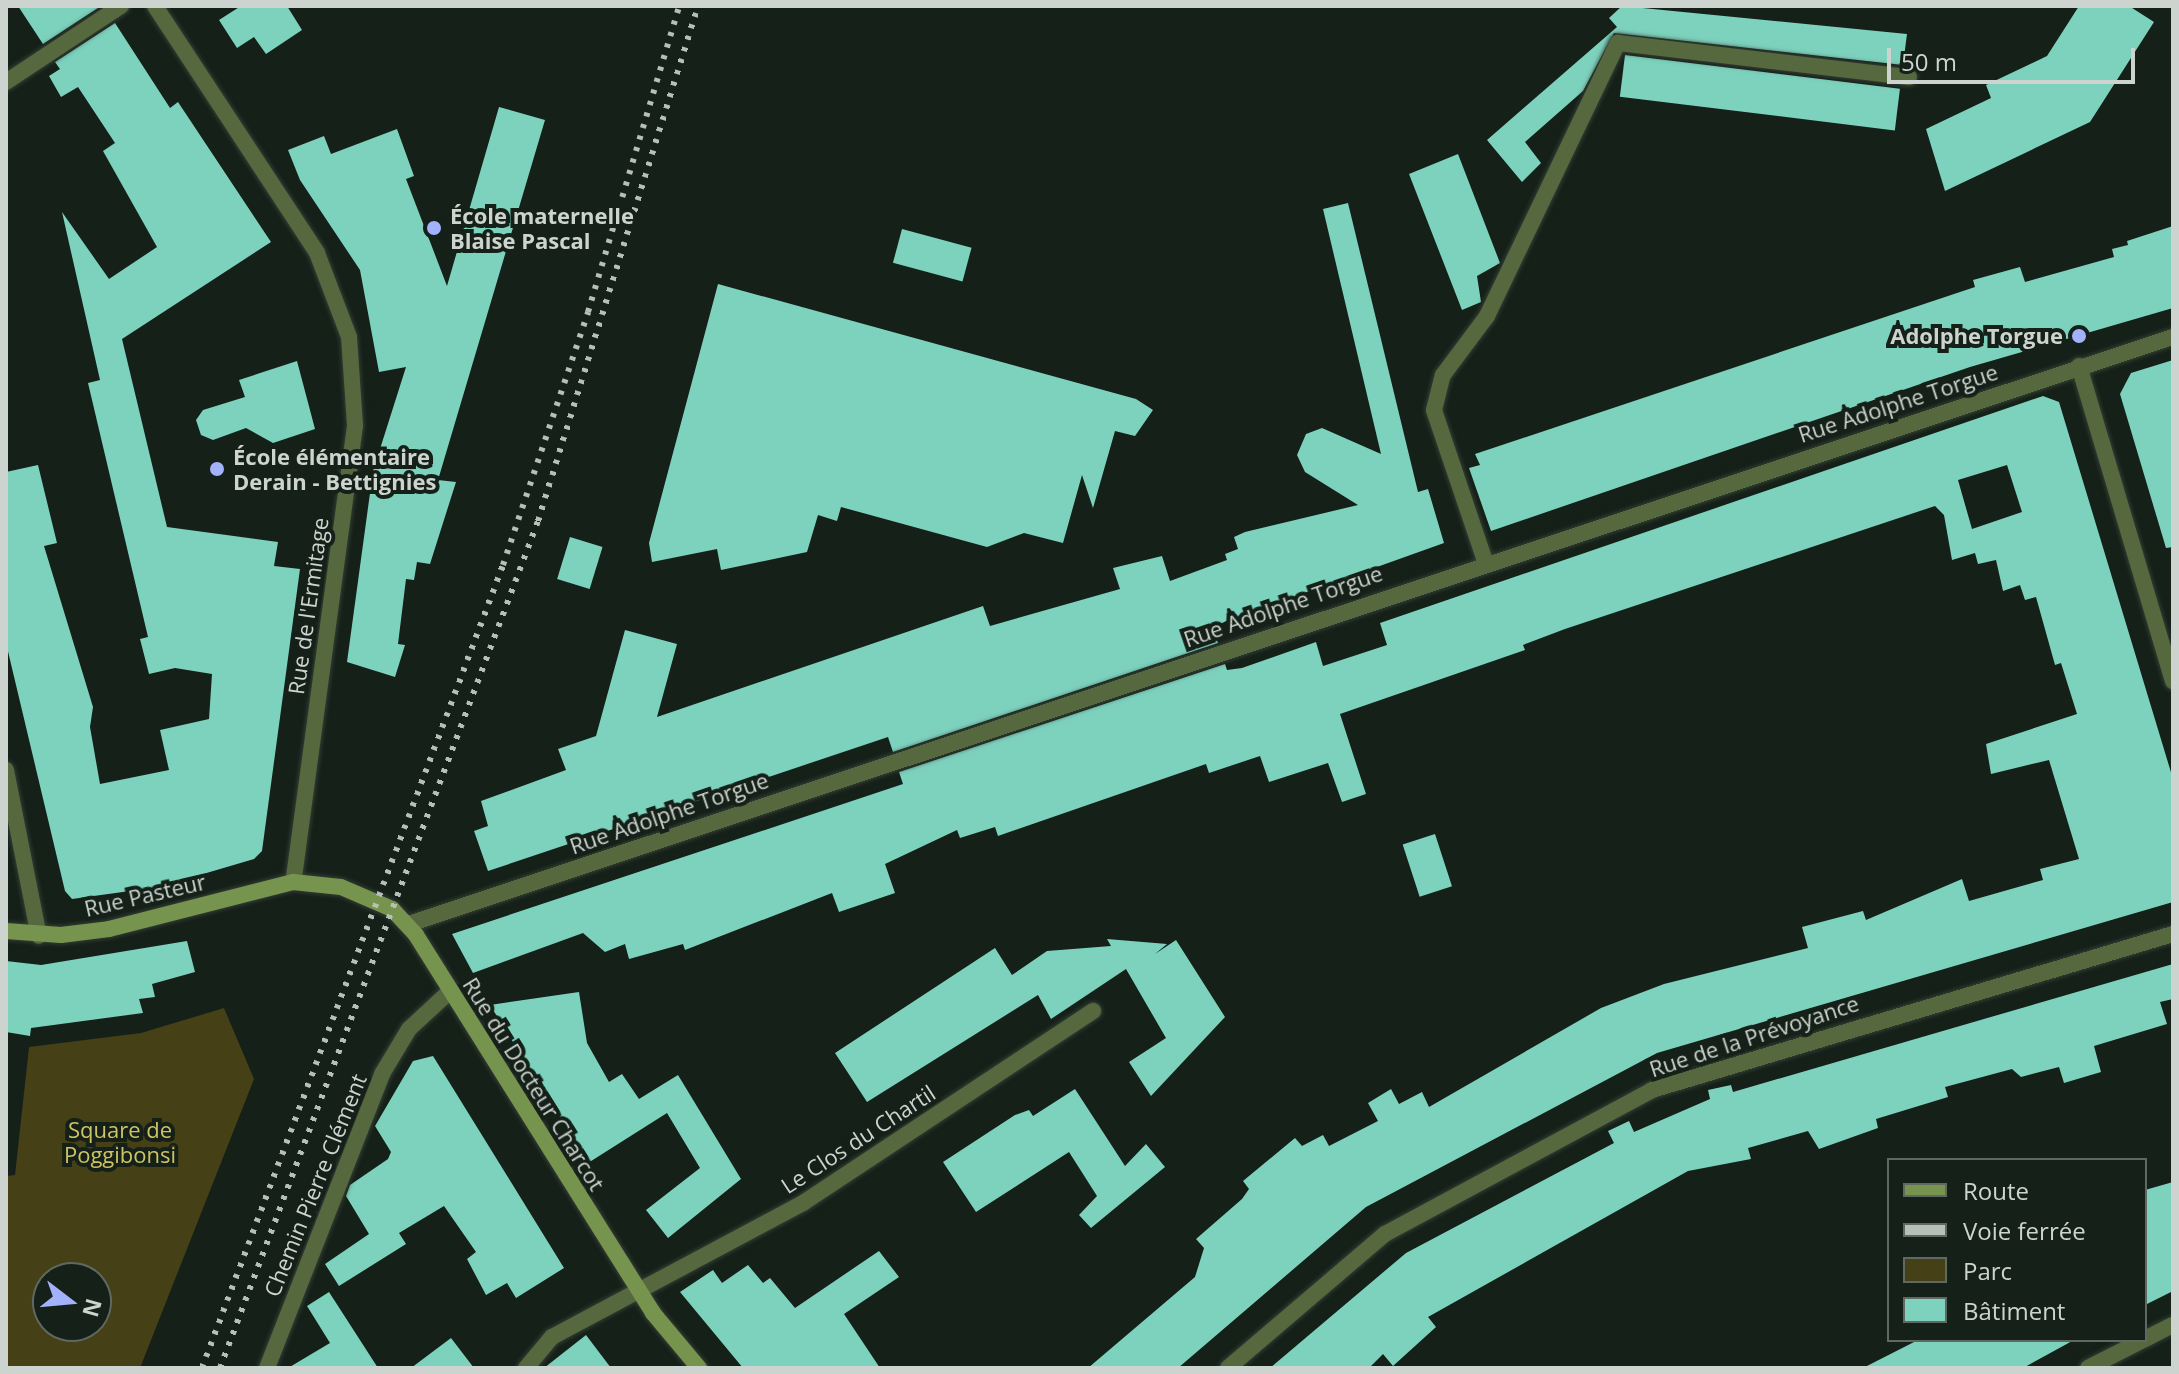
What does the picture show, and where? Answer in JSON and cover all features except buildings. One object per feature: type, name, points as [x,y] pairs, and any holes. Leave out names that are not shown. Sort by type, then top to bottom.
[{"type":"street","points":[[6,82],[121,6]]},
{"type":"street","name":"Rue de l'Ermitage","points":[[155,6],[317,253],[349,337],[355,426],[293,882]]},
{"type":"street","points":[[1485,561],[1434,410],[1443,375],[1487,316],[1618,43],[1909,77]]},
{"type":"street","name":"Rue Adolphe Torgue","points":[[409,924],[1485,561],[2173,337]]},
{"type":"street","points":[[2079,366],[2173,681]]},
{"type":"street","points":[[6,770],[39,936]]},
{"type":"street","name":"Rue du Docteur Charcot","points":[[293,882],[355,892],[409,924],[637,1288],[699,1368]]},
{"type":"street","name":"Rue Pasteur","points":[[6,931],[39,936],[137,923],[293,882]]},
{"type":"street","name":"Rue de la Prévoyance","points":[[1228,1368],[1395,1228],[1652,1090],[2173,934]]},
{"type":"street","name":"Chemin Pierre Clément","points":[[267,1368],[382,1074],[409,1029],[449,992]]},
{"type":"street","name":"Le Clos du Chartil","points":[[526,1368],[552,1337],[637,1288],[803,1203],[1093,1011]]},
{"type":"street","points":[[2147,1338],[2173,1325]]},
{"type":"street","points":[[2088,1368],[2140,1342]]},
{"type":"green space","name":"Square de Poggibonsi","points":[[224,1008],[254,1079],[140,1368],[6,1368],[6,1176],[15,1175],[29,1047],[141,1033]]},
{"type":"railway","points":[[202,1368],[503,565],[588,312],[679,6]]},
{"type":"railway","points":[[220,1368],[538,521],[698,6]]},
{"type":"place","name":"École maternelle Blaise Pascal","points":[[434,228]]},
{"type":"place","name":"Adolphe Torgue","points":[[2079,336]]},
{"type":"place","name":"École élémentaire Derain - Bettignies","points":[[217,469]]}]
